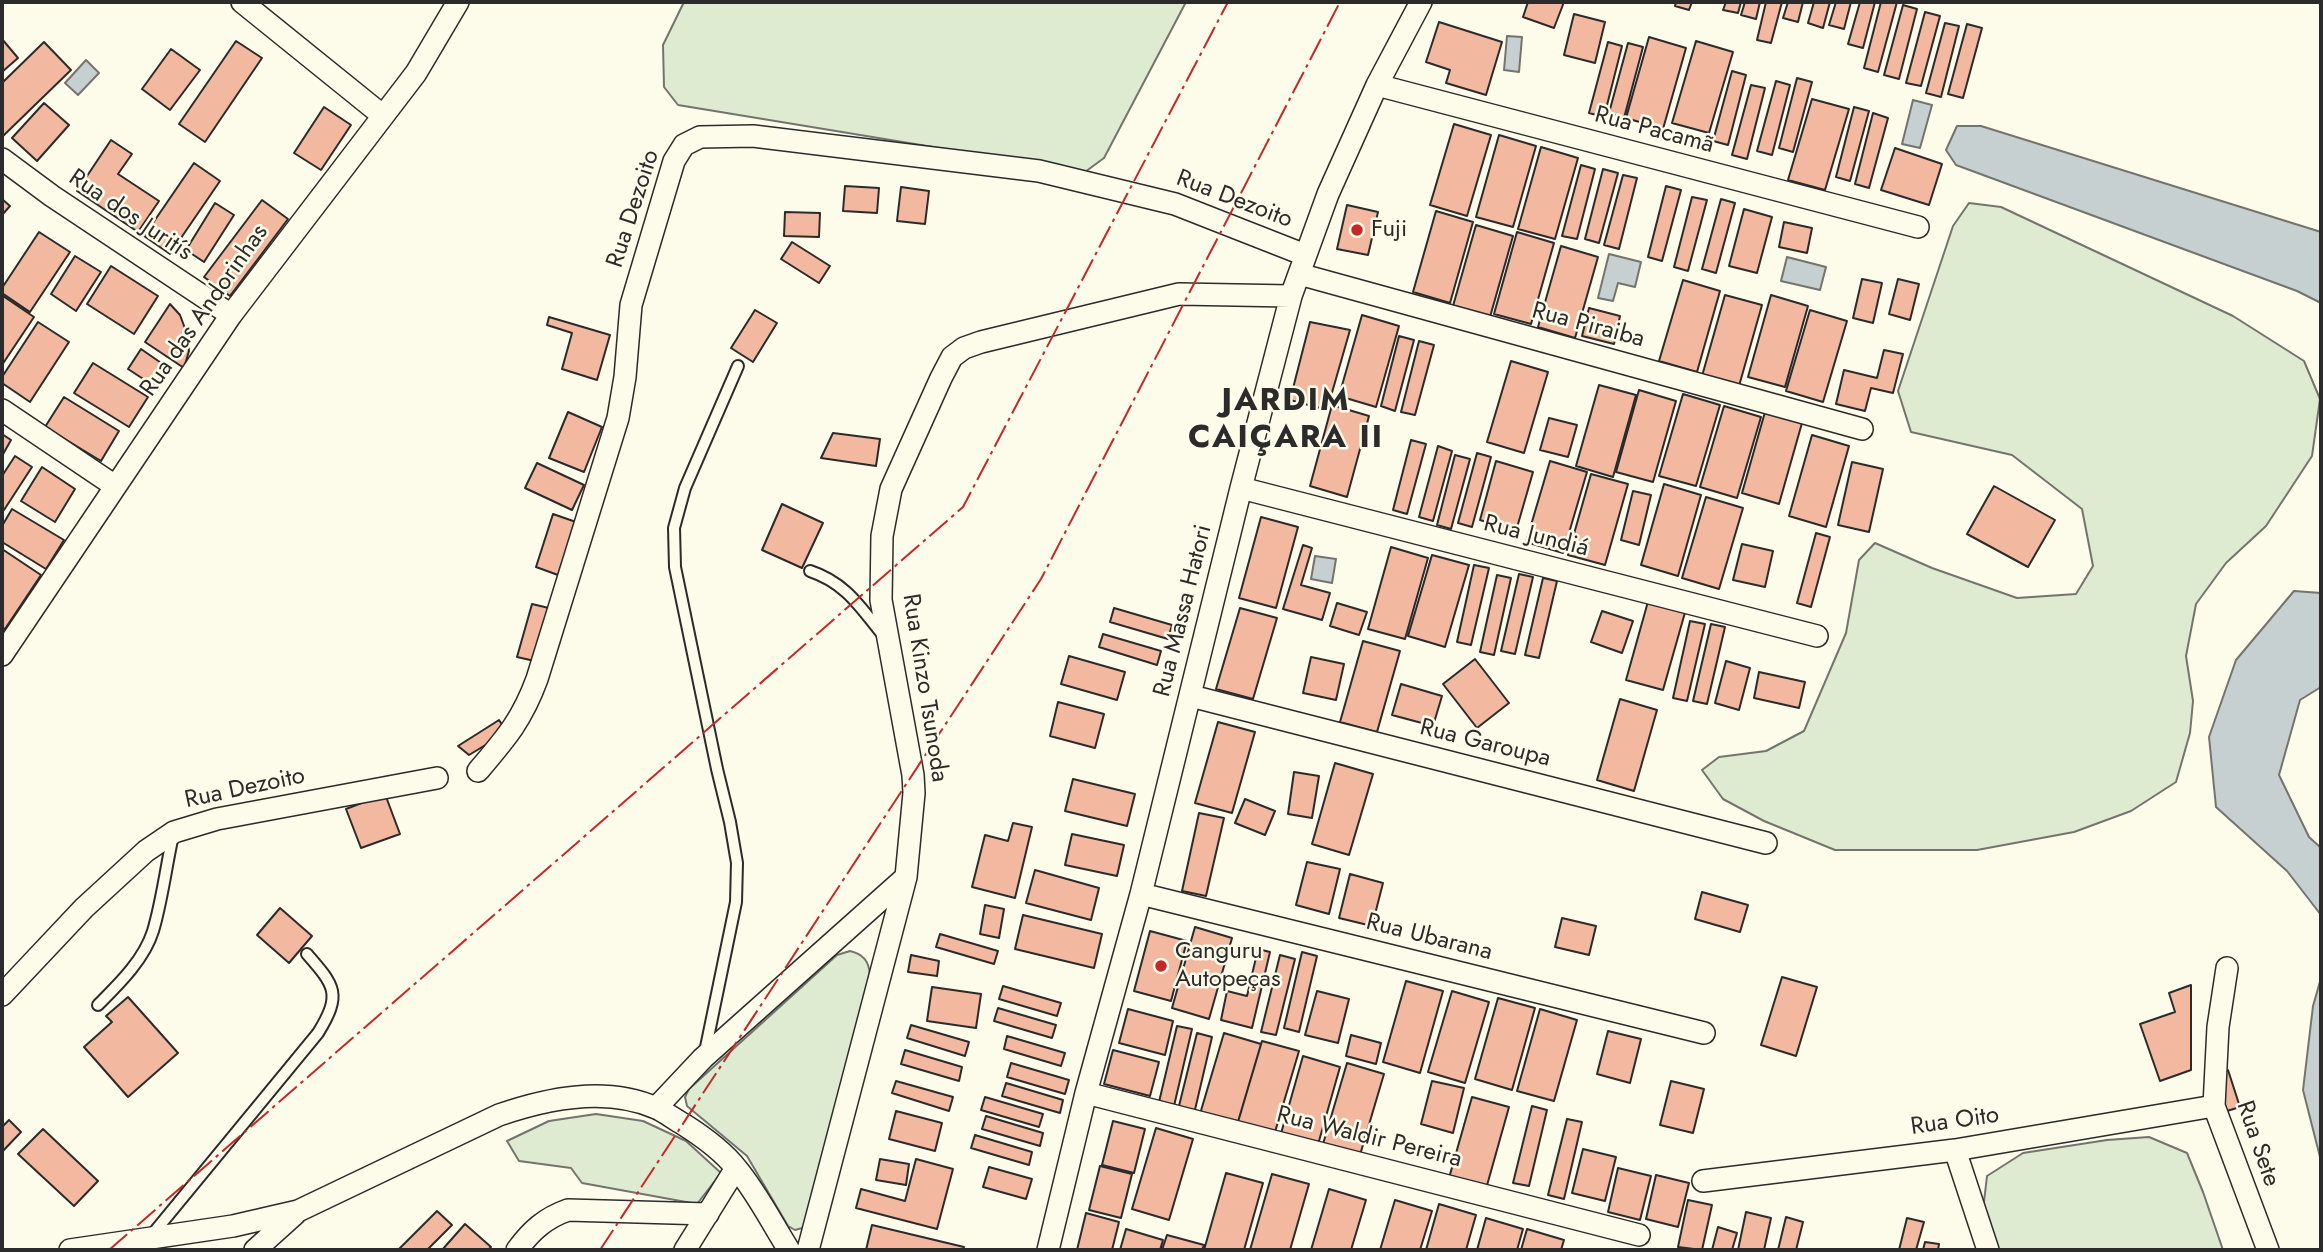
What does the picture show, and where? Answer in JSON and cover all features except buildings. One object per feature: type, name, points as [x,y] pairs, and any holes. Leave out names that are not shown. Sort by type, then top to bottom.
[{"type":"street","points":[[242,2],[382,115]]},
{"type":"street","name":"Rua das Andorinhas","points":[[2,655],[231,315],[416,73],[458,2]]},
{"type":"street","name":"Rua Massa Hatori","points":[[1048,1250],[1086,1093],[1141,894],[1291,296],[1328,194],[1377,85],[1421,2]]},
{"type":"street","name":"Rua Pacamã","points":[[1377,85],[1918,227]]},
{"type":"street","name":"Rua Dezoito","points":[[478,771],[514,728],[528,704],[537,679],[618,418],[625,377],[631,305],[674,161],[684,145],[700,137],[753,136],[1039,171],[1175,204],[1302,265]]},
{"type":"street","name":"Rua dos Juritís","points":[[2,159],[52,196],[231,315]]},
{"type":"street","name":"Rua Piraiba","points":[[1302,265],[1862,429]]},
{"type":"street","name":"Rua Kinzo Tsunoda","points":[[808,1250],[906,877],[914,793],[913,775],[881,600],[881,536],[891,489],[952,357],[964,348],[981,342],[1179,294],[1291,296]]},
{"type":"street","points":[[2,410],[115,486]]},
{"type":"street","name":"Rua Jundiá","points":[[1241,488],[1817,636]]},
{"type":"street","name":"Rua Garoupa","points":[[1191,696],[1766,843]]},
{"type":"street","name":"Rua Dezoito","points":[[2,995],[84,908],[146,851],[174,832],[217,819],[437,778]]},
{"type":"street","points":[[656,1108],[704,1058],[906,877]]},
{"type":"street","name":"Rua Ubarana","points":[[1141,894],[1704,1033]]},
{"type":"street","name":"Rua Sete","points":[[2227,968],[2218,1027],[2214,1106],[2268,1250]]},
{"type":"street","name":"Rua Waldir Pereira","points":[[1086,1093],[1639,1235]]},
{"type":"street","points":[[70,1250],[147,1241],[251,1223],[299,1211],[486,1120],[530,1104],[561,1098],[591,1097],[627,1099],[656,1108],[700,1134],[736,1168],[789,1250]]},
{"type":"street","name":"Rua Oito","points":[[1703,1181],[1955,1150],[2214,1106]]},
{"type":"street","points":[[1955,1150],[1988,1250]]},
{"type":"street","points":[[685,1250],[736,1168]]},
{"type":"street","points":[[517,1250],[536,1227],[568,1210],[708,1214]]},
{"type":"street","points":[[256,1250],[299,1211]]},
{"type":"lane","points":[[704,1058],[736,902],[737,863],[675,568],[674,528],[685,488],[738,366]]},
{"type":"lane","points":[[810,570],[827,576],[845,589],[889,643]]},
{"type":"lane","points":[[98,1005],[137,960],[152,934],[174,832]]},
{"type":"lane","points":[[147,1241],[330,1014],[333,999],[330,981],[307,954]]},
{"type":"green space","points":[[684,2],[1186,2],[1104,158],[1085,172],[678,105],[664,87],[663,45]]},
{"type":"green space","points":[[1969,203],[2001,207],[2233,316],[2304,361],[2320,399],[2312,456],[2266,526],[2226,563],[2196,604],[2186,656],[2193,701],[2190,733],[2176,782],[2131,811],[2074,832],[1977,850],[1835,850],[1764,821],[1723,799],[1702,770],[1719,757],[1766,751],[1804,731],[1846,633],[1859,560],[1875,543],[1932,568],[2017,598],[2076,594],[2093,566],[2082,509],[2012,455],[1911,432],[1898,391],[1953,226]]},
{"type":"green space","points":[[850,951],[865,959],[870,975],[806,1227],[795,1230],[788,1226],[747,1156],[687,1106],[685,1097],[689,1089],[837,955]]},
{"type":"green space","points":[[596,1114],[643,1121],[686,1141],[721,1173],[697,1204],[582,1183],[571,1168],[519,1161],[507,1141],[549,1121]]},
{"type":"green space","points":[[2149,1137],[2187,1153],[2223,1250],[1996,1250],[1982,1219],[1987,1176],[2023,1153],[2107,1140]]},
{"type":"shaded area","points":[[1507,36],[1522,37],[1519,72],[1504,70]]},
{"type":"shaded area","points":[[86,60],[99,73],[78,95],[65,83]]},
{"type":"shaded area","points":[[1913,100],[1932,105],[1920,148],[1902,144]]},
{"type":"shaded area","points":[[1957,126],[1981,126],[2321,232],[2321,303],[2297,291],[1956,165],[1946,150]]},
{"type":"shaded area","points":[[1609,254],[1641,262],[1635,287],[1618,283],[1613,301],[1598,298]]},
{"type":"shaded area","points":[[1787,257],[1826,267],[1820,290],[1781,281]]},
{"type":"shaded area","points":[[1315,556],[1336,559],[1332,583],[1311,579]]},
{"type":"shaded area","points":[[2294,591],[2321,593],[2321,687],[2300,700],[2279,775],[2309,837],[2321,848],[2321,915],[2287,871],[2216,807],[2209,737],[2236,660]]},
{"type":"shaded area","points":[[2321,978],[2321,1161],[2303,1090],[2313,1006]]},
{"type":"power","points":[[109,1250],[963,507],[1228,2]]},
{"type":"power","points":[[600,1250],[1041,579],[1340,2]]},
{"type":"place","name":"Fuji","points":[[1357,230]]},
{"type":"place","name":"Canguru Autopeças","points":[[1161,966]]},
{"type":"district","name":"JARDIM CAIÇARA II","points":[[1286,420]]}]
